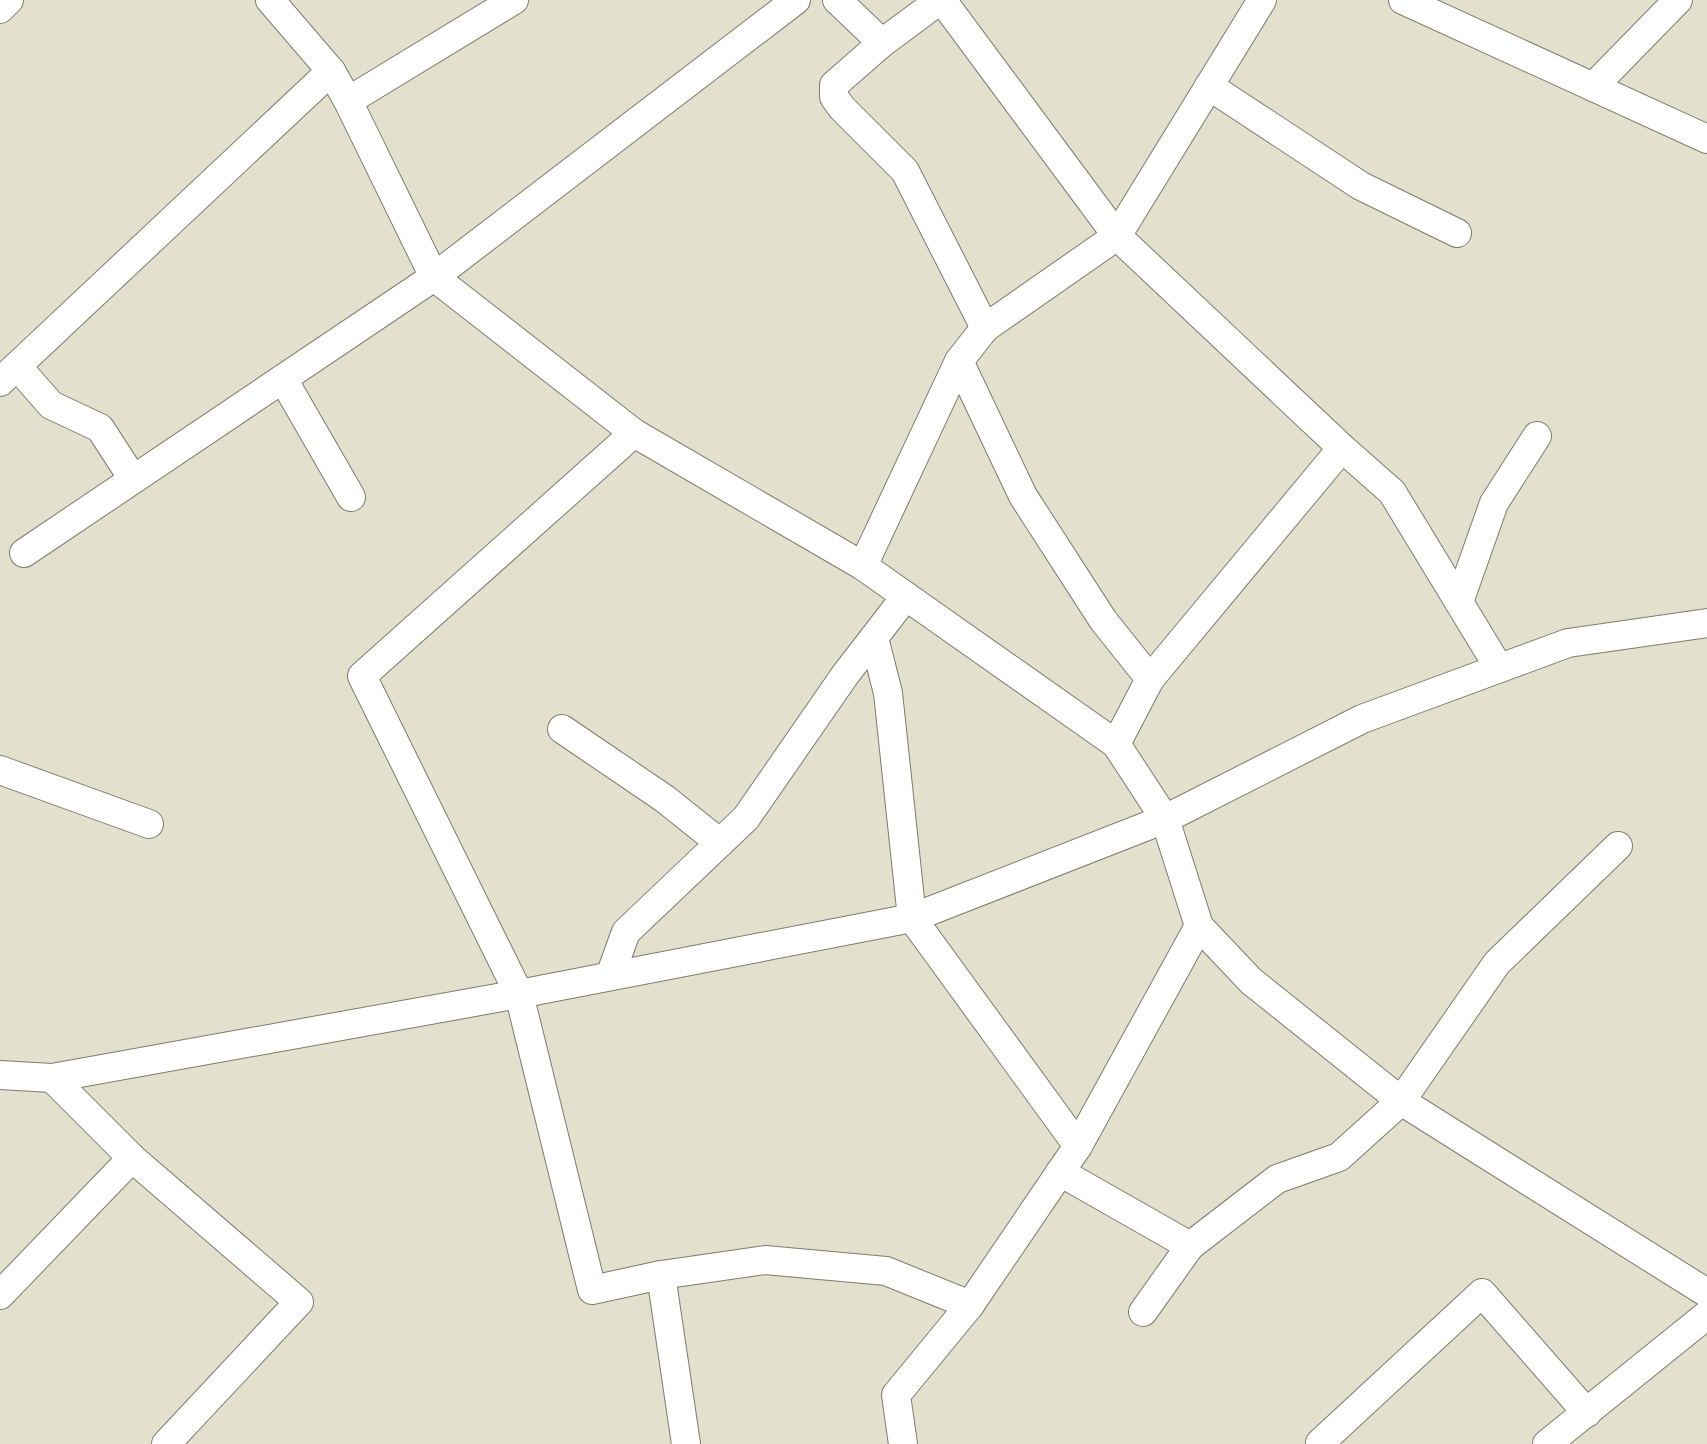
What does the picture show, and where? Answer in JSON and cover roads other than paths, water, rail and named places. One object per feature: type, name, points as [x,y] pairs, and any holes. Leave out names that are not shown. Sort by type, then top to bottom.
[{"type":"street","points":[[0,9],[9,0]]},
{"type":"street","points":[[270,0],[330,71],[348,101],[434,277],[634,433],[863,566],[1116,744],[1165,819],[1198,926],[1251,981],[1401,1100],[1707,1293]]},
{"type":"street","points":[[348,101],[514,0]]},
{"type":"street","points":[[24,553],[434,277],[796,0]]},
{"type":"street","points":[[837,0],[882,43]]},
{"type":"street","points":[[985,328],[904,171],[842,108],[834,97],[834,85],[882,43],[941,0],[1116,236],[1342,448],[1392,492],[1500,668]]},
{"type":"street","points":[[863,566],[959,361],[985,328],[1116,236],[1262,0]]},
{"type":"street","points":[[1403,0],[1707,139]]},
{"type":"street","points":[[1593,87],[1678,0]]},
{"type":"street","points":[[133,479],[100,428],[51,406],[8,374],[330,71]]},
{"type":"street","points":[[1210,86],[1360,186],[1457,232]]},
{"type":"street","points":[[959,361],[1023,496],[1103,620],[1150,679]]},
{"type":"street","points":[[282,379],[351,496]]},
{"type":"street","points":[[634,433],[362,676],[519,994],[592,1290],[661,1275],[765,1260],[886,1271],[970,1305]]},
{"type":"street","points":[[1459,602],[1494,503],[1537,436]]},
{"type":"street","points":[[1116,744],[1150,679],[1342,448]]},
{"type":"street","points":[[610,976],[626,932],[746,818],[840,683],[906,596]]},
{"type":"street","points":[[0,1075],[52,1078],[519,994],[912,918],[1165,819],[1362,719],[1568,643],[1707,623]]},
{"type":"street","points":[[874,638],[888,693],[912,918],[1078,1146]]},
{"type":"street","points":[[562,729],[665,799],[720,843]]},
{"type":"street","points":[[0,770],[149,824]]},
{"type":"street","points":[[1143,1312],[1190,1246],[1277,1179],[1339,1156],[1401,1100],[1497,963],[1618,846]]},
{"type":"street","points":[[903,1444],[896,1395],[970,1305],[1078,1146],[1198,926]]},
{"type":"street","points":[[52,1078],[132,1158],[299,1302],[166,1444]]},
{"type":"street","points":[[0,1295],[132,1158]]},
{"type":"street","points":[[1060,1172],[1190,1246]]},
{"type":"street","points":[[661,1275],[686,1444]]},
{"type":"street","points":[[1320,1443],[1482,1294],[1587,1413]]},
{"type":"street","points":[[1547,1444],[1707,1315]]}]
